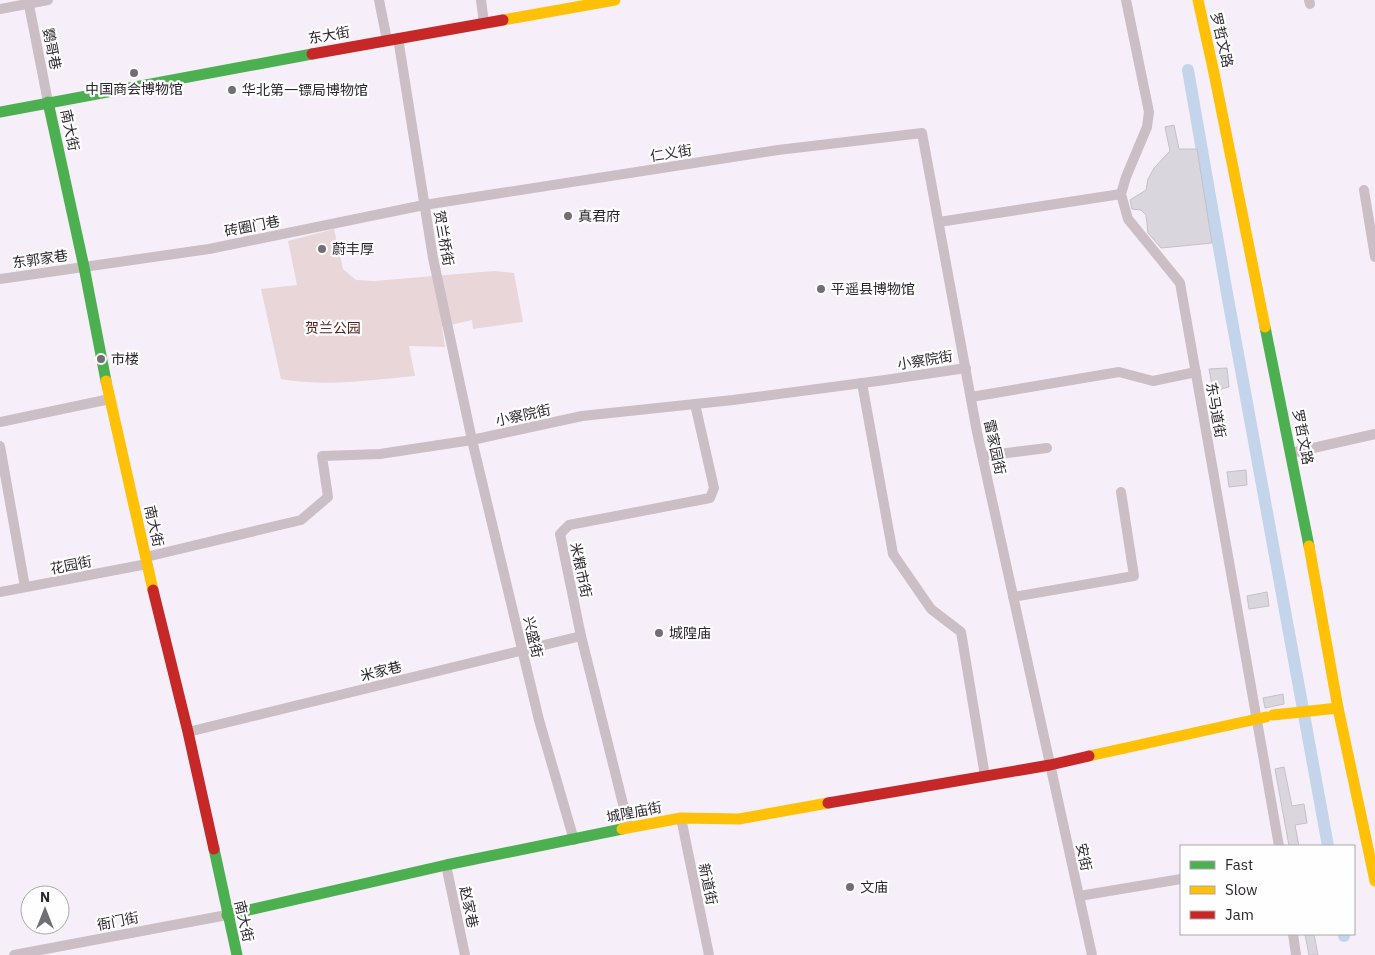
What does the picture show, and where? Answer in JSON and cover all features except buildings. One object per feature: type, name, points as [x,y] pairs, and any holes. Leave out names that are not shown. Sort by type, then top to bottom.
[{"type":"street","points":[[0,9],[29,2],[48,0]]},
{"type":"street","name":"贺兰桥街","points":[[379,0],[392,39],[433,258],[472,440]]},
{"type":"street","points":[[481,0],[484,23]]},
{"type":"street","name":"东大街","points":[[0,112],[392,39],[615,0]]},
{"type":"street","points":[[939,222],[1121,194],[1147,127],[1148,112],[1126,0]]},
{"type":"street","name":"罗哲文路","points":[[1198,0],[1308,538],[1338,708],[1375,881]]},
{"type":"street","name":"鹦哥巷","points":[[29,2],[48,102]]},
{"type":"street","name":"南大街","points":[[48,102],[84,267],[110,399],[146,561],[188,732],[237,955]]},
{"type":"street","name":"仁义街","points":[[424,205],[778,150],[922,132]]},
{"type":"street","name":"雷家园街","points":[[922,132],[971,397],[1050,765]]},
{"type":"street","points":[[1364,190],[1375,257]]},
{"type":"street","name":"东马道街","points":[[1121,194],[1128,219],[1180,283],[1265,717],[1278,845]]},
{"type":"street","name":"砖圈门巷","points":[[84,267],[209,249],[424,205]]},
{"type":"street","name":"东郭家巷","points":[[0,279],[84,267]]},
{"type":"street","name":"小察院街","points":[[146,561],[301,520],[328,497],[322,456],[380,454],[472,440],[582,416],[862,384],[966,368]]},
{"type":"street","points":[[971,397],[1119,372],[1153,381],[1196,372]]},
{"type":"street","points":[[862,384],[893,554],[931,609],[961,632],[985,776]]},
{"type":"street","points":[[0,422],[110,399]]},
{"type":"street","name":"米粮市街","points":[[629,828],[581,636],[560,534],[569,525],[710,498],[714,488],[695,404]]},
{"type":"street","points":[[1291,453],[1375,434]]},
{"type":"street","name":"兴盛街","points":[[472,440],[539,720],[574,840]]},
{"type":"street","points":[[0,446],[26,587]]},
{"type":"street","points":[[983,456],[1047,448]]},
{"type":"street","points":[[1013,597],[1134,576],[1120,492]]},
{"type":"street","name":"花园街","points":[[0,592],[146,561]]},
{"type":"street","name":"米家巷","points":[[188,732],[581,636]]},
{"type":"street","name":"城隍庙街","points":[[227,915],[446,865],[681,818],[739,819],[1050,765],[1265,717],[1338,708]]},
{"type":"street","name":"安街","points":[[1050,765],[1092,955]]},
{"type":"street","name":"新道街","points":[[681,818],[709,955]]},
{"type":"street","name":"赵家巷","points":[[446,865],[465,955]]},
{"type":"street","points":[[1079,896],[1180,879]]},
{"type":"street","name":"衙门街","points":[[14,955],[36,953],[227,915]]},
{"type":"street","points":[[1293,935],[1296,955]]},
{"type":"green space","name":"贺兰公园","points":[[334,229],[343,269],[356,280],[374,281],[494,271],[514,273],[523,322],[473,329],[472,320],[442,327],[445,347],[409,346],[415,376],[331,383],[281,379],[261,289],[297,285],[288,241]]},
{"type":"waterway","points":[[1188,70],[1328,845]]},
{"type":"traffic: fast","points":[[0,112],[312,54]]},
{"type":"traffic: fast","points":[[48,102],[84,267],[106,381]]},
{"type":"traffic: fast","points":[[1265,327],[1309,546]]},
{"type":"traffic: fast","points":[[227,915],[446,865],[622,829]]},
{"type":"traffic: fast","points":[[214,849],[237,955]]},
{"type":"traffic: slow","points":[[503,20],[615,0]]},
{"type":"traffic: slow","points":[[1198,0],[1265,327]]},
{"type":"traffic: slow","points":[[106,381],[153,590]]},
{"type":"traffic: slow","points":[[1309,546],[1338,708],[1375,881]]},
{"type":"traffic: slow","points":[[1273,715],[1338,708]]},
{"type":"traffic: slow","points":[[1089,756],[1266,717]]},
{"type":"traffic: slow","points":[[622,829],[681,818],[739,819],[828,803]]},
{"type":"traffic: jam","points":[[312,54],[503,20]]},
{"type":"traffic: jam","points":[[153,590],[188,732],[214,849]]},
{"type":"traffic: jam","points":[[828,803],[1050,765],[1089,756]]},
{"type":"place","name":"中国商会博物馆","points":[[134,73]]},
{"type":"place","name":"华北第一镖局博物馆","points":[[232,90]]},
{"type":"place","name":"真君府","points":[[568,216]]},
{"type":"place","name":"蔚丰厚","points":[[322,249]]},
{"type":"place","name":"平遥县博物馆","points":[[821,289]]},
{"type":"place","name":"市楼","points":[[101,359]]},
{"type":"place","name":"城隍庙","points":[[659,633]]},
{"type":"place","name":"文庙","points":[[850,887]]}]
